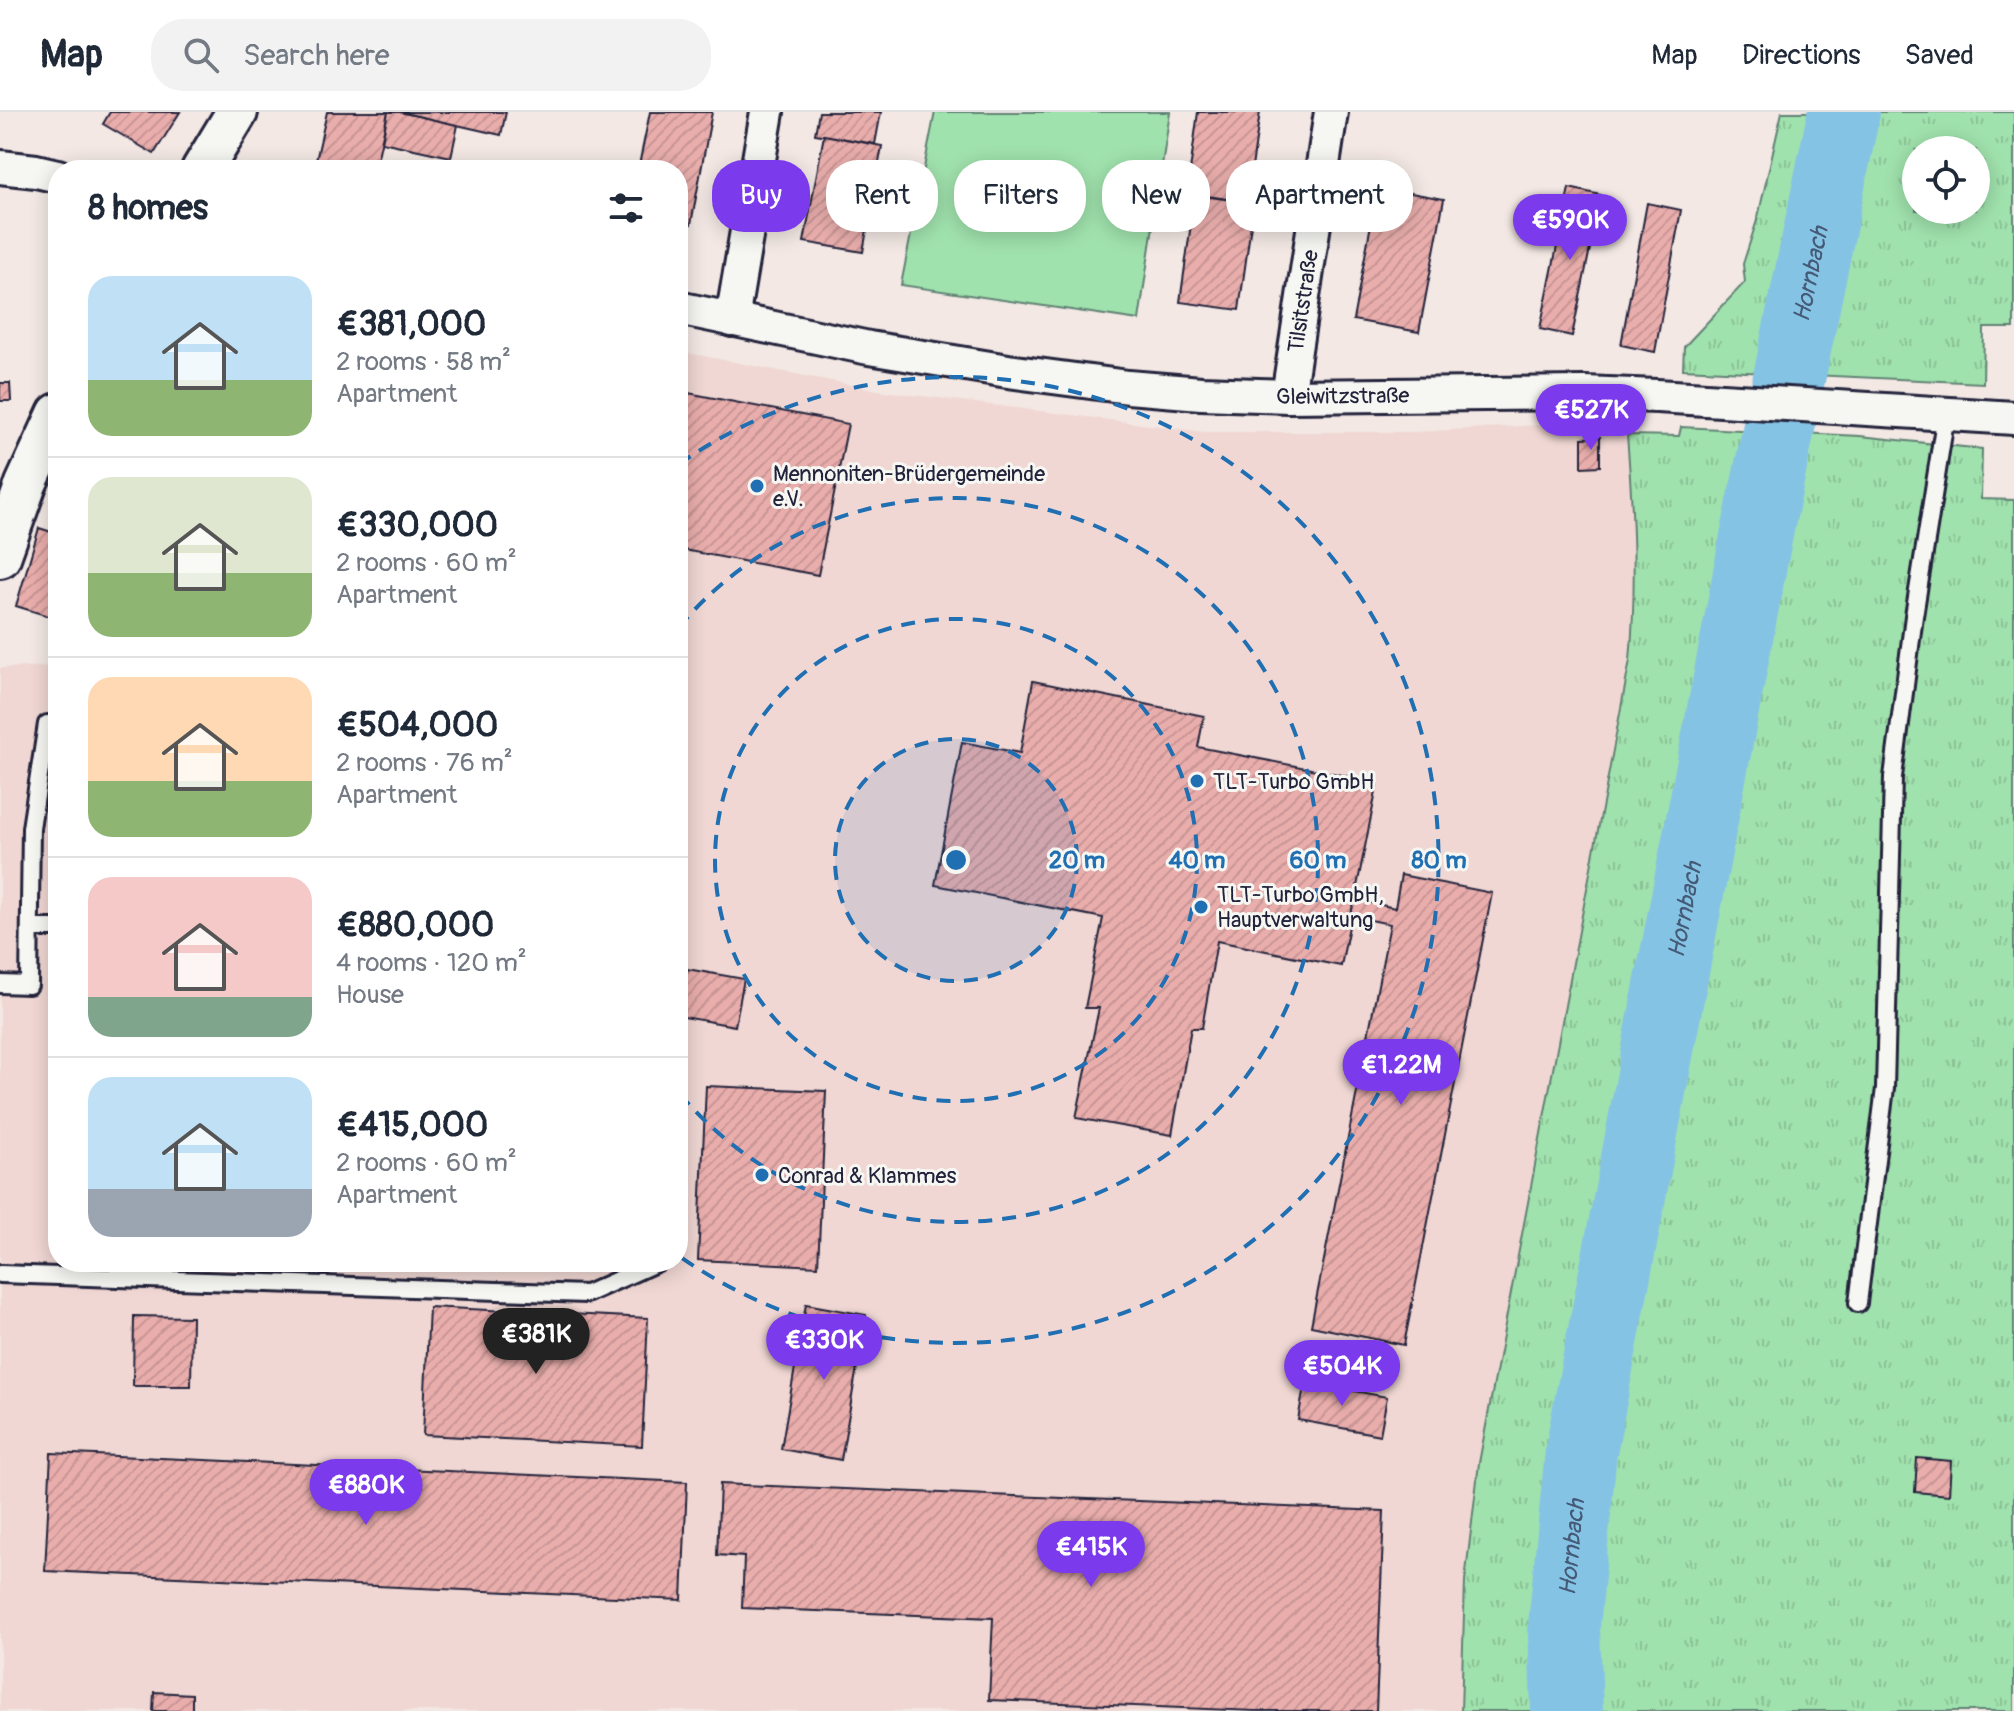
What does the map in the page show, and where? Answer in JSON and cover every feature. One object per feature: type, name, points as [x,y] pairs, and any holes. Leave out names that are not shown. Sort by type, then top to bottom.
[{"type":"street","points":[[208,160],[237,112]]},
{"type":"street","points":[[732,320],[767,112]]},
{"type":"street","name":"Tilsitstraße","points":[[1288,396],[1331,112]]},
{"type":"street","points":[[0,167],[48,174]]},
{"type":"street","name":"Gleiwitzstraße","points":[[688,310],[869,348],[1008,371],[1201,393],[1288,396],[1584,393],[2014,418]]},
{"type":"street","points":[[0,557],[26,484],[48,436]]},
{"type":"lane","points":[[1858,1303],[1885,1088],[1893,777],[1914,616],[1946,414]]},
{"type":"lane","points":[[0,984],[29,985],[31,828],[48,724]]},
{"type":"lane","points":[[30,928],[48,928]]},
{"type":"lane","points":[[0,1274],[586,1294],[636,1272]]},
{"type":"shaded area","points":[[688,353],[883,391],[1204,432],[1414,432],[1626,420],[1633,512],[1634,609],[1630,660],[1479,1463],[1465,1581],[1461,1711],[0,1711],[0,668],[48,666],[48,1272],[688,1272]]},
{"type":"green space","points":[[935,112],[1170,112],[1163,160],[1102,160],[1102,232],[1152,232],[1139,320],[901,285],[911,232],[938,232],[938,160],[926,160]]},
{"type":"green space","points":[[1782,112],[2014,112],[2014,328],[1984,328],[1983,383],[1683,369],[1684,347],[1745,282],[1743,264],[1758,217]]},
{"type":"green space","points":[[1681,427],[1860,436],[1982,449],[1981,499],[2014,500],[2014,1711],[1461,1711],[1465,1581],[1479,1463],[1630,660],[1633,548],[1627,435],[1679,436]]},
{"type":"building","points":[[110,112],[180,112],[154,154],[103,124]]},
{"type":"building","points":[[327,112],[388,112],[377,160],[316,160]]},
{"type":"building","points":[[388,112],[458,125],[451,157],[382,142]]},
{"type":"building","points":[[400,112],[506,112],[501,135]]},
{"type":"building","points":[[650,112],[712,112],[691,224],[688,223],[688,160],[640,160]]},
{"type":"building","points":[[819,112],[881,112],[875,144],[815,134]]},
{"type":"building","points":[[1198,112],[1260,112],[1253,160],[1226,160],[1226,199],[1210,196],[1210,160],[1191,160]]},
{"type":"building","points":[[824,135],[882,146],[879,160],[826,160],[826,232],[867,232],[863,252],[804,242],[806,232],[810,232],[810,210]]},
{"type":"building","points":[[1569,188],[1601,195],[1572,336],[1540,329]]},
{"type":"building","points":[[1413,193],[1444,199],[1419,332],[1353,320],[1370,232],[1413,232]]},
{"type":"building","points":[[1210,197],[1226,199],[1226,232],[1250,232],[1239,310],[1180,302],[1190,232],[1210,232]]},
{"type":"building","points":[[1647,203],[1681,210],[1655,352],[1621,345]]},
{"type":"building","points":[[0,383],[10,383],[11,401],[0,401]]},
{"type":"building","name":"Mennoniten-Brüdergemeinde e.V.","points":[[688,393],[848,424],[818,575],[688,551]]},
{"type":"building","points":[[1600,437],[1600,466],[1582,467],[1582,438]]},
{"type":"building","points":[[39,528],[48,531],[48,616],[16,606]]},
{"type":"building","name":"TLT-Turbo GmbH, Hauptverwaltung","points":[[1033,681],[1204,716],[1198,747],[1378,782],[1341,966],[1217,941],[1202,1028],[1191,1028],[1172,1135],[1076,1118],[1099,1008],[1085,1008],[1103,918],[935,885],[962,742],[1020,753]]},
{"type":"building","points":[[1401,875],[1492,893],[1404,1345],[1311,1326],[1390,924],[1351,916],[1354,899],[1395,908]]},
{"type":"building","points":[[688,969],[744,979],[735,1026],[688,1018]]},
{"type":"building","name":"Conrad & Klammes","points":[[706,1086],[826,1091],[818,1266],[698,1260]]},
{"type":"building","points":[[806,1304],[866,1315],[841,1460],[781,1449]]},
{"type":"building","points":[[429,1307],[648,1318],[642,1446],[423,1435]]},
{"type":"building","points":[[134,1316],[192,1317],[191,1386],[133,1386]]},
{"type":"building","points":[[1305,1382],[1387,1397],[1380,1435],[1298,1420]]},
{"type":"building","points":[[51,1453],[687,1482],[682,1600],[45,1571]]},
{"type":"building","points":[[1917,1458],[1951,1461],[1949,1495],[1915,1492]]},
{"type":"building","points":[[720,1484],[1384,1511],[1376,1711],[1255,1711],[989,1700],[993,1618],[742,1608],[744,1557],[717,1555]]},
{"type":"building","points":[[154,1692],[192,1694],[192,1711],[153,1711]]},
{"type":"waterway","name":"Hornbach","points":[[1567,1711],[1564,1626],[1581,1451],[1755,543],[1844,112]]},
{"type":"place","name":"Mennoniten-Brüdergemeinde e.V.","points":[[757,486]]},
{"type":"place","name":"TLT-Turbo GmbH","points":[[1197,781]]},
{"type":"place","name":"TLT-Turbo GmbH, Hauptverwaltung","points":[[1201,907]]},
{"type":"place","name":"Conrad & Klammes","points":[[762,1175]]}]
